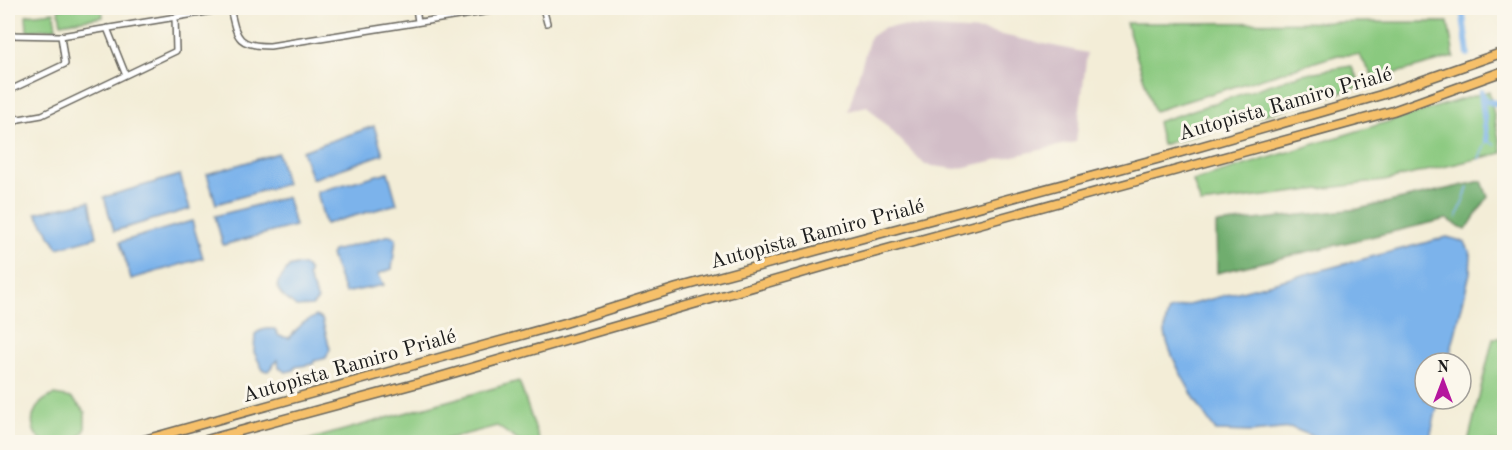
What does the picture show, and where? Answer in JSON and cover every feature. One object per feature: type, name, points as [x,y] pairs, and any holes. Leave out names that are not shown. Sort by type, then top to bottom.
[{"type":"highway","name":"Autopista Ramiro Prialé","points":[[137,442],[565,323],[677,288],[1180,153],[1381,95],[1504,52]]},
{"type":"highway","name":"Autopista Ramiro Prialé","points":[[199,442],[422,382],[675,308],[757,288],[836,263],[1393,111],[1504,71]]},
{"type":"street","points":[[8,35],[61,36],[231,8],[238,37],[246,44],[259,46],[509,8]]},
{"type":"street","points":[[416,8],[418,22]]},
{"type":"street","points":[[543,8],[548,23]]},
{"type":"street","points":[[8,127],[19,119],[42,115],[176,51],[175,17]]},
{"type":"street","points":[[107,28],[125,74]]},
{"type":"street","points":[[8,88],[65,64],[61,36]]},
{"type":"street","points":[[8,114],[19,119]]},
{"type":"shaded area","points":[[885,27],[983,31],[1087,53],[1076,142],[956,169],[925,165],[867,106],[848,111],[870,37]]},
{"type":"green space","points":[[58,8],[102,8],[103,17],[61,23]]},
{"type":"green space","points":[[54,12],[56,28],[27,31],[26,15]]},
{"type":"green space","points":[[1448,22],[1454,57],[1375,79],[1359,55],[1338,55],[1154,111],[1126,23]]},
{"type":"green space","points":[[1351,66],[1362,86],[1162,145],[1157,122],[1302,74]]},
{"type":"green space","points":[[1489,91],[1502,153],[1384,181],[1201,204],[1193,181]]},
{"type":"green space","points":[[1482,181],[1488,197],[1466,230],[1447,219],[1217,273],[1216,224],[1358,209]]},
{"type":"green space","points":[[1493,338],[1504,338],[1504,442],[1468,442]]},
{"type":"green space","points":[[519,381],[540,442],[520,442],[497,426],[436,442],[301,442]]},
{"type":"green space","points":[[54,395],[72,398],[85,412],[85,430],[76,442],[42,442],[37,436],[33,416],[40,403]]},
{"type":"water","points":[[374,126],[383,154],[312,179],[302,151]]},
{"type":"water","points":[[278,153],[286,184],[216,204],[207,174]]},
{"type":"water","points":[[388,172],[397,204],[325,224],[317,192]]},
{"type":"water","points":[[180,175],[190,209],[114,231],[104,197]]},
{"type":"water","points":[[287,197],[295,226],[223,245],[215,216]]},
{"type":"water","points":[[90,201],[97,237],[58,248],[36,213]]},
{"type":"water","points":[[192,221],[203,258],[131,279],[120,242]]},
{"type":"water","points":[[390,235],[396,238],[392,269],[378,274],[384,285],[345,293],[331,256],[333,251]]},
{"type":"water","points":[[1447,237],[1465,242],[1471,255],[1470,273],[1451,351],[1413,351],[1413,411],[1436,411],[1429,442],[1327,442],[1292,428],[1251,432],[1216,431],[1193,397],[1171,352],[1165,329],[1169,310]]},
{"type":"water","points":[[305,266],[309,271],[308,277],[318,300],[312,306],[296,307],[279,290],[278,282],[289,267]]},
{"type":"water","points":[[316,316],[322,319],[330,349],[326,358],[286,372],[279,368],[278,360],[268,371],[263,370],[254,352],[255,334],[264,329],[275,329],[279,336],[289,338],[303,323]]},
{"type":"waterway","points":[[1462,8],[1468,54]]},
{"type":"waterway","points":[[1481,92],[1487,140]]},
{"type":"waterway","points":[[1482,94],[1486,101],[1504,105]]},
{"type":"waterway","points":[[1479,159],[1487,140],[1495,145]]},
{"type":"waterway","points":[[1457,218],[1468,187]]}]
